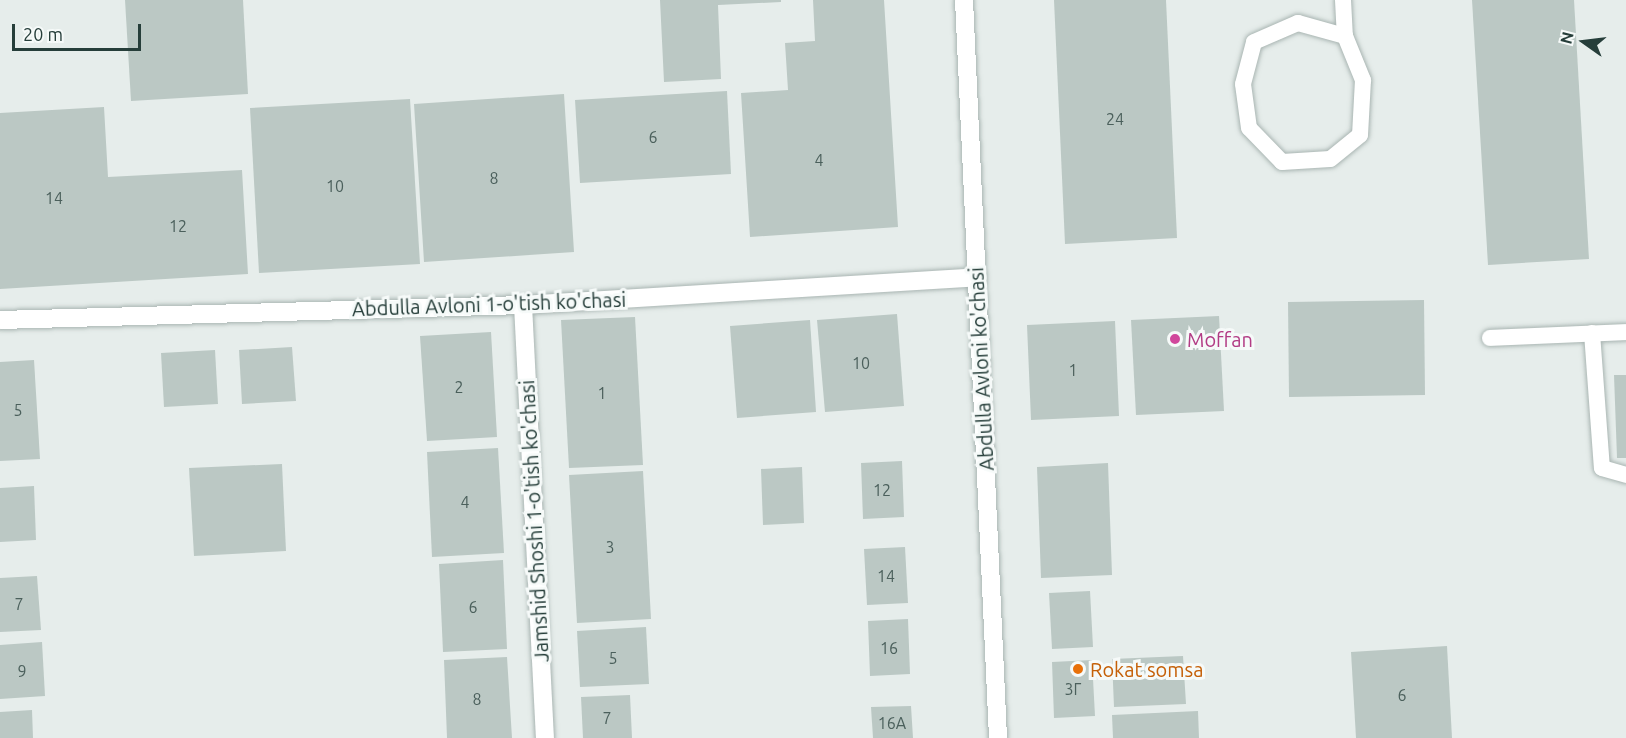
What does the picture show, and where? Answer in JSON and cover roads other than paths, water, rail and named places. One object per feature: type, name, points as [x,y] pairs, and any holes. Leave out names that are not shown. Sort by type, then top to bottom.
[{"type":"street","name":"Abdulla Avloni ko'chasi","points":[[964,0],[998,738]]},
{"type":"street","name":"Abdulla Avloni 1-o'tish ko'chasi","points":[[0,320],[523,305],[977,277]]},
{"type":"street","name":"Jamshid Shoshi 1-o'tish ko'chasi","points":[[523,305],[545,738]]},
{"type":"lane","points":[[1343,0],[1345,36],[1363,80],[1360,135],[1330,159],[1282,162],[1249,128],[1243,84],[1254,42],[1298,23],[1345,36]]},
{"type":"lane","points":[[1490,338],[1626,332]]},
{"type":"lane","points":[[1592,333],[1602,468],[1626,475]]},
{"type":"place","name":"Moffan","points":[[1175,339]]},
{"type":"place","name":"Rokat somsa","points":[[1078,669]]}]
